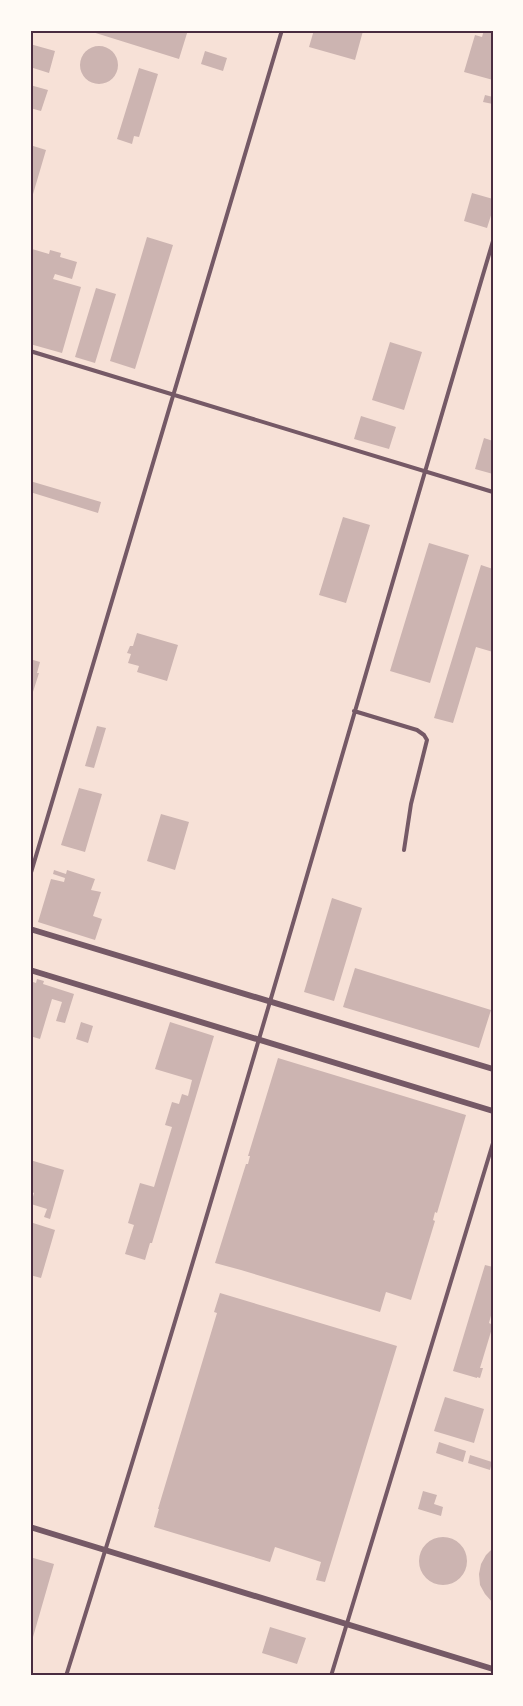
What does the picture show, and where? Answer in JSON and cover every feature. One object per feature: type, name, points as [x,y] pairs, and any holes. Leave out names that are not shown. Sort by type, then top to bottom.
[{"type":"street","points":[[30,929],[493,1069]]},
{"type":"street","points":[[30,970],[493,1110]]},
{"type":"street","points":[[30,1527],[493,1669]]},
{"type":"lane","points":[[30,876],[282,30]]},
{"type":"lane","points":[[66,1676],[258,1039],[493,241]]},
{"type":"lane","points":[[30,351],[493,492]]},
{"type":"lane","points":[[354,711],[417,730],[427,740],[411,804],[404,850]]},
{"type":"lane","points":[[331,1676],[493,1143]]},
{"type":"building","points":[[86,30],[188,30],[179,59]]},
{"type":"building","points":[[314,30],[363,31],[355,60],[309,47]]},
{"type":"building","points":[[484,30],[493,30],[493,80],[464,72],[475,35],[482,37]]},
{"type":"building","points":[[30,44],[55,51],[49,73],[30,67]]},
{"type":"building","points":[[99,46],[112,52],[118,65],[112,78],[99,84],[86,78],[80,65],[86,52]]},
{"type":"building","points":[[205,51],[227,58],[223,71],[201,64]]},
{"type":"building","points":[[139,68],[158,74],[139,137],[134,136],[132,144],[117,139]]},
{"type":"building","points":[[30,85],[48,90],[41,111],[30,108]]},
{"type":"building","points":[[485,95],[493,97],[493,104],[483,102]]},
{"type":"building","points":[[30,145],[46,150],[31,201],[30,201]]},
{"type":"building","points":[[472,193],[493,199],[493,209],[487,228],[464,221]]},
{"type":"building","points":[[147,237],[173,245],[135,369],[110,361]]},
{"type":"building","points":[[32,249],[49,254],[50,250],[61,253],[60,257],[77,262],[72,279],[55,274],[53,279],[81,287],[62,353],[30,344],[30,254]]},
{"type":"building","points":[[96,288],[116,294],[95,363],[75,357]]},
{"type":"building","points":[[390,342],[422,352],[404,410],[372,400]]},
{"type":"building","points":[[361,416],[396,427],[389,449],[354,439]]},
{"type":"building","points":[[484,438],[493,441],[493,474],[475,469]]},
{"type":"building","points":[[30,481],[101,502],[98,513],[30,492]]},
{"type":"building","points":[[343,517],[370,525],[346,603],[319,595]]},
{"type":"building","points":[[429,543],[469,555],[430,683],[390,671]]},
{"type":"building","points":[[481,565],[493,569],[493,652],[476,647],[453,723],[434,718]]},
{"type":"building","points":[[137,633],[178,645],[167,681],[137,672],[139,666],[128,663],[131,654],[127,653],[130,646],[133,646]]},
{"type":"building","points":[[30,659],[40,662],[32,695],[30,694]]},
{"type":"building","points":[[97,726],[106,728],[94,768],[85,766]]},
{"type":"building","points":[[79,788],[102,794],[85,852],[61,845]]},
{"type":"building","points":[[161,814],[189,822],[175,870],[147,861]]},
{"type":"building","points":[[54,870],[66,874],[67,870],[95,879],[91,890],[101,892],[93,916],[102,919],[95,940],[38,922],[51,879],[64,882],[65,878],[53,874]]},
{"type":"building","points":[[332,898],[362,908],[334,1001],[304,992]]},
{"type":"building","points":[[355,968],[491,1010],[479,1048],[343,1007]]},
{"type":"building","points":[[37,979],[44,981],[43,984],[74,994],[65,1023],[56,1021],[62,1002],[52,999],[40,1039],[30,1036],[30,981],[36,983]]},
{"type":"building","points":[[81,1022],[93,1026],[88,1043],[76,1039]]},
{"type":"building","points":[[170,1022],[214,1036],[145,1260],[125,1254],[134,1225],[128,1223],[140,1183],[154,1187],[172,1127],[165,1125],[172,1102],[179,1104],[182,1094],[188,1096],[192,1080],[155,1069]]},
{"type":"building","points":[[278,1058],[466,1115],[437,1213],[435,1212],[433,1220],[435,1221],[411,1300],[386,1292],[380,1312],[215,1263],[246,1164],[248,1164],[250,1156],[248,1156]]},
{"type":"building","points":[[30,1160],[64,1170],[50,1219],[44,1217],[47,1209],[31,1204],[34,1193],[30,1191]]},
{"type":"building","points":[[30,1222],[55,1230],[41,1278],[30,1275]]},
{"type":"building","points":[[485,1265],[493,1267],[493,1308],[489,1323],[493,1325],[480,1368],[483,1368],[480,1378],[477,1378],[453,1371]]},
{"type":"building","points":[[220,1293],[397,1346],[325,1582],[316,1580],[321,1562],[275,1547],[270,1562],[154,1527],[217,1313],[214,1312]]},
{"type":"building","points":[[445,1397],[484,1409],[474,1443],[434,1431]]},
{"type":"building","points":[[439,1442],[466,1451],[463,1462],[436,1453]]},
{"type":"building","points":[[470,1455],[492,1462],[490,1470],[468,1463]]},
{"type":"building","points":[[423,1491],[437,1495],[434,1504],[443,1507],[441,1516],[418,1509]]},
{"type":"building","points":[[438,1537],[448,1537],[460,1544],[467,1556],[467,1566],[460,1578],[448,1585],[438,1585],[423,1574],[419,1566],[419,1556],[430,1541]]},
{"type":"building","points":[[493,1548],[493,1603],[480,1585],[479,1574],[481,1564]]},
{"type":"building","points":[[30,1557],[54,1564],[31,1644],[30,1643]]},
{"type":"building","points":[[270,1627],[306,1638],[297,1664],[262,1653]]}]
